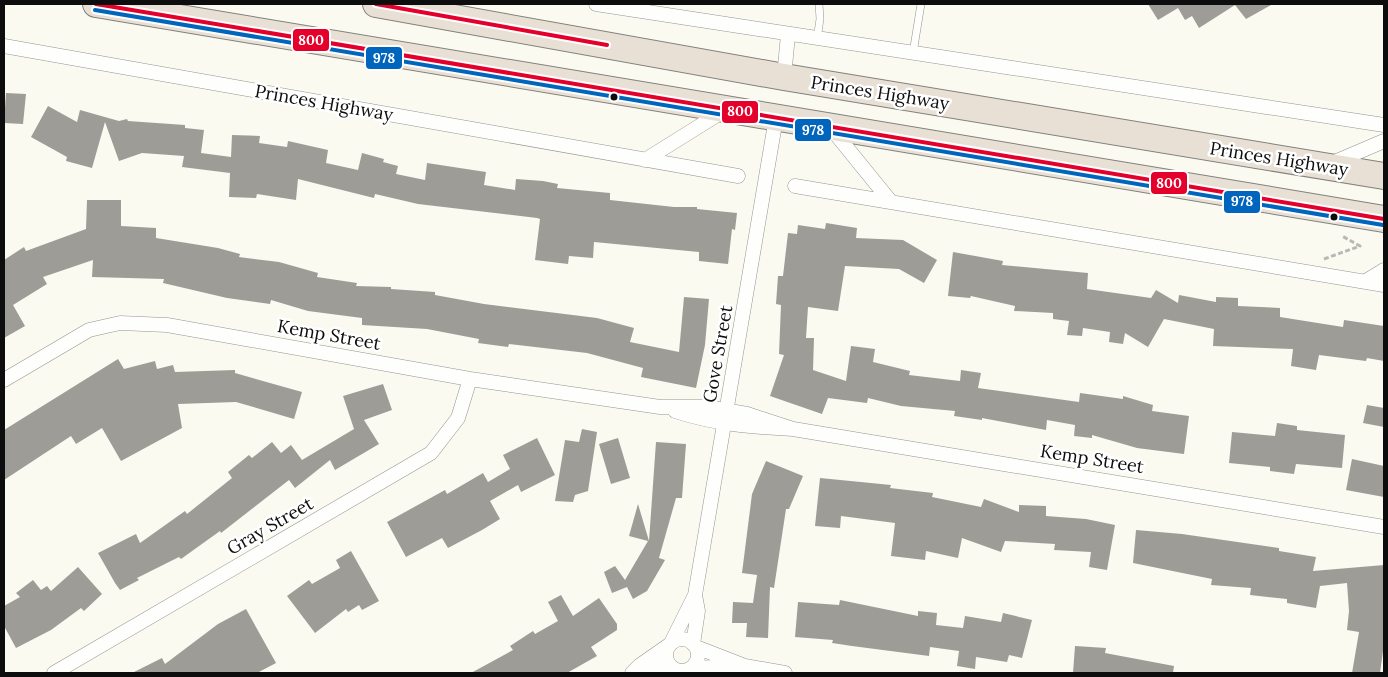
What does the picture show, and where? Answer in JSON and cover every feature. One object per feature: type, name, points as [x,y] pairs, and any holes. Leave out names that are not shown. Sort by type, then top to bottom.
[{"type":"highway","points":[[96,4],[1384,219]]},
{"type":"highway","name":"Princes Highway","points":[[376,4],[784,77],[1384,176]]},
{"type":"highway","points":[[776,118],[784,77]]},
{"type":"street","points":[[596,4],[788,35],[1384,125]]},
{"type":"street","points":[[784,77],[788,35]]},
{"type":"street","name":"Princes Highway","points":[[4,46],[738,176]]},
{"type":"street","points":[[645,160],[726,110]]},
{"type":"street","name":"Gove Street","points":[[695,646],[698,612],[696,595],[776,118]]},
{"type":"street","points":[[830,127],[891,202]]},
{"type":"street","points":[[1325,166],[1384,141]]},
{"type":"street","points":[[795,186],[1384,284]]},
{"type":"street","points":[[1366,281],[1384,270]]},
{"type":"street","name":"Kemp Street","points":[[4,380],[90,330],[120,323],[167,325],[470,379],[660,407],[705,421],[746,414],[793,429],[1384,527]]},
{"type":"street","name":"Gray Street","points":[[54,673],[431,453],[458,418],[470,379]]},
{"type":"street","name":"Gove Street","points":[[670,644],[696,595]]},
{"type":"street","points":[[632,673],[670,644],[680,639],[745,666],[785,673]]},
{"type":"street","points":[[670,644],[666,658],[672,670]]},
{"type":"street","points":[[690,670],[697,659],[695,646]]},
{"type":"street","points":[[637,673],[660,667],[681,672],[745,666]]},
{"type":"lane","points":[[817,39],[820,19],[819,4]]},
{"type":"lane","points":[[913,53],[921,4]]},
{"type":"path","points":[[1321,274],[1324,259],[1360,246],[1342,236]]},
{"type":"building","points":[[1148,4],[1273,4],[1246,19],[1235,5],[1199,28],[1192,16],[1185,20],[1178,8],[1158,20]]},
{"type":"building","points":[[6,93],[26,94],[23,124],[4,123]]},
{"type":"building","points":[[48,106],[77,122],[80,110],[119,121],[127,119],[128,121],[185,125],[185,128],[204,130],[201,153],[231,157],[232,135],[260,136],[259,143],[287,147],[288,141],[328,150],[326,163],[358,170],[362,153],[384,159],[383,162],[398,166],[396,174],[425,180],[427,163],[486,172],[484,185],[515,190],[516,179],[543,181],[558,184],[557,188],[610,193],[610,200],[674,207],[697,207],[697,209],[737,213],[735,230],[732,229],[728,264],[699,261],[699,252],[594,242],[593,258],[569,256],[568,264],[535,260],[540,219],[418,204],[375,194],[374,198],[298,179],[296,200],[257,194],[256,198],[229,197],[230,173],[182,167],[184,156],[142,153],[119,161],[105,122],[92,168],[66,161],[67,157],[31,137]]},
{"type":"building","points":[[87,200],[121,200],[121,226],[156,228],[156,238],[218,248],[240,254],[239,257],[279,262],[318,273],[317,277],[357,283],[356,286],[391,287],[391,289],[435,292],[435,295],[484,304],[597,318],[634,328],[630,342],[679,352],[684,297],[709,299],[705,345],[696,388],[641,377],[643,368],[587,353],[509,344],[508,347],[478,343],[479,339],[427,329],[362,325],[362,318],[308,311],[271,300],[270,304],[227,298],[163,283],[164,279],[92,277],[93,260],[43,277],[47,284],[13,305],[25,326],[4,338],[4,260],[24,247],[26,251],[86,229]]},
{"type":"building","points":[[826,223],[857,228],[856,238],[903,240],[937,260],[924,283],[899,269],[845,266],[838,311],[808,307],[806,338],[814,338],[813,370],[846,381],[851,346],[875,349],[873,362],[910,371],[909,375],[960,381],[961,370],[981,373],[978,388],[1079,402],[1080,393],[1123,399],[1123,396],[1153,405],[1152,411],[1189,416],[1184,454],[1137,448],[1092,435],[1092,438],[1074,436],[1075,425],[1047,420],[1046,430],[982,418],[982,420],[954,416],[955,411],[901,406],[868,398],[867,403],[828,398],[822,414],[770,396],[784,355],[779,354],[781,305],[776,304],[778,276],[783,276],[788,233],[797,234],[798,225],[825,229]]},
{"type":"building","points":[[953,252],[1003,261],[1002,265],[1088,273],[1087,289],[1151,298],[1156,290],[1178,303],[1179,295],[1216,302],[1216,297],[1238,298],[1238,306],[1280,308],[1280,317],[1343,327],[1344,320],[1384,326],[1384,361],[1367,358],[1366,361],[1319,355],[1316,370],[1291,366],[1293,349],[1213,346],[1214,329],[1164,319],[1148,347],[1125,333],[1123,344],[1109,342],[1110,332],[1083,328],[1082,336],[1067,335],[1069,321],[1053,319],[1053,313],[1014,311],[1015,306],[971,296],[970,298],[948,296]]},
{"type":"building","points":[[118,359],[124,369],[155,361],[157,369],[173,365],[175,372],[235,370],[235,373],[302,392],[294,419],[236,402],[178,404],[182,428],[121,461],[102,428],[76,444],[71,436],[4,480],[4,430]]},
{"type":"building","points":[[383,384],[392,410],[364,420],[379,444],[335,470],[330,460],[295,488],[289,480],[221,533],[220,531],[181,559],[179,557],[137,578],[139,580],[120,590],[98,553],[136,534],[140,543],[185,511],[187,514],[232,478],[228,472],[249,455],[252,458],[272,442],[281,453],[291,445],[302,460],[354,429],[343,396]]},
{"type":"building","points":[[1367,405],[1384,408],[1384,427],[1363,423]]},
{"type":"building","points":[[1277,423],[1297,426],[1297,430],[1345,435],[1342,468],[1296,464],[1294,474],[1270,471],[1270,467],[1229,463],[1232,432],[1275,436]]},
{"type":"building","points":[[582,429],[597,432],[588,491],[575,495],[573,502],[555,501],[565,440],[579,442]]},
{"type":"building","points":[[537,438],[555,475],[521,492],[518,485],[490,501],[500,519],[482,530],[448,548],[442,538],[406,557],[387,522],[445,490],[447,494],[483,473],[488,482],[510,469],[503,455]]},
{"type":"building","points":[[618,438],[630,478],[611,484],[599,444]]},
{"type":"building","points":[[656,442],[686,444],[682,498],[676,498],[659,558],[665,560],[647,591],[633,599],[627,587],[612,593],[604,572],[615,566],[625,580],[648,541],[629,536],[638,504],[649,541]]},
{"type":"building","points":[[1352,459],[1384,466],[1384,497],[1346,490]]},
{"type":"building","points":[[766,461],[803,476],[789,509],[786,509],[774,588],[770,587],[768,638],[746,637],[747,623],[732,623],[733,602],[753,603],[757,575],[742,573],[752,494]]},
{"type":"building","points":[[820,478],[891,485],[890,488],[933,493],[932,497],[981,507],[984,499],[1019,512],[1019,505],[1046,506],[1046,516],[1086,519],[1115,525],[1107,570],[1089,567],[1091,552],[1054,550],[1055,544],[1005,541],[1001,552],[962,538],[958,558],[926,551],[925,560],[891,556],[895,523],[841,516],[840,528],[815,526]]},
{"type":"building","points":[[1136,530],[1182,534],[1279,548],[1279,551],[1316,557],[1313,571],[1384,565],[1384,644],[1380,673],[1352,673],[1359,632],[1347,630],[1349,611],[1347,583],[1320,586],[1316,608],[1287,603],[1287,599],[1250,595],[1251,588],[1211,585],[1212,579],[1133,563]]},
{"type":"building","points":[[351,551],[379,601],[362,610],[359,605],[348,612],[346,609],[315,633],[287,596],[309,580],[312,584],[340,568],[336,560]]},
{"type":"building","points":[[78,567],[102,594],[84,611],[81,608],[51,630],[16,648],[4,626],[4,606],[20,597],[16,593],[33,580],[41,590],[47,586],[51,591]]},
{"type":"building","points":[[561,595],[573,616],[599,598],[617,624],[617,630],[591,647],[597,656],[567,673],[471,673],[513,650],[510,646],[533,631],[535,634],[558,621],[548,602]]},
{"type":"building","points":[[840,600],[918,616],[918,611],[937,613],[936,625],[963,628],[965,616],[1001,622],[1003,613],[1032,620],[1022,658],[1009,655],[1007,662],[976,657],[975,669],[957,666],[959,651],[930,647],[929,656],[832,643],[833,640],[795,637],[798,602],[839,605]]},
{"type":"building","points":[[246,609],[276,663],[257,673],[132,673],[162,658],[165,664],[218,624]]},
{"type":"building","points":[[1075,646],[1106,648],[1105,653],[1174,666],[1173,673],[1073,673]]},
{"type":"transit line","name":"800","points":[[96,4],[1384,219]]},
{"type":"transit line","name":"800","points":[[376,4],[607,45]]},
{"type":"transit line","name":"978","points":[[95,10],[1383,225]]}]
